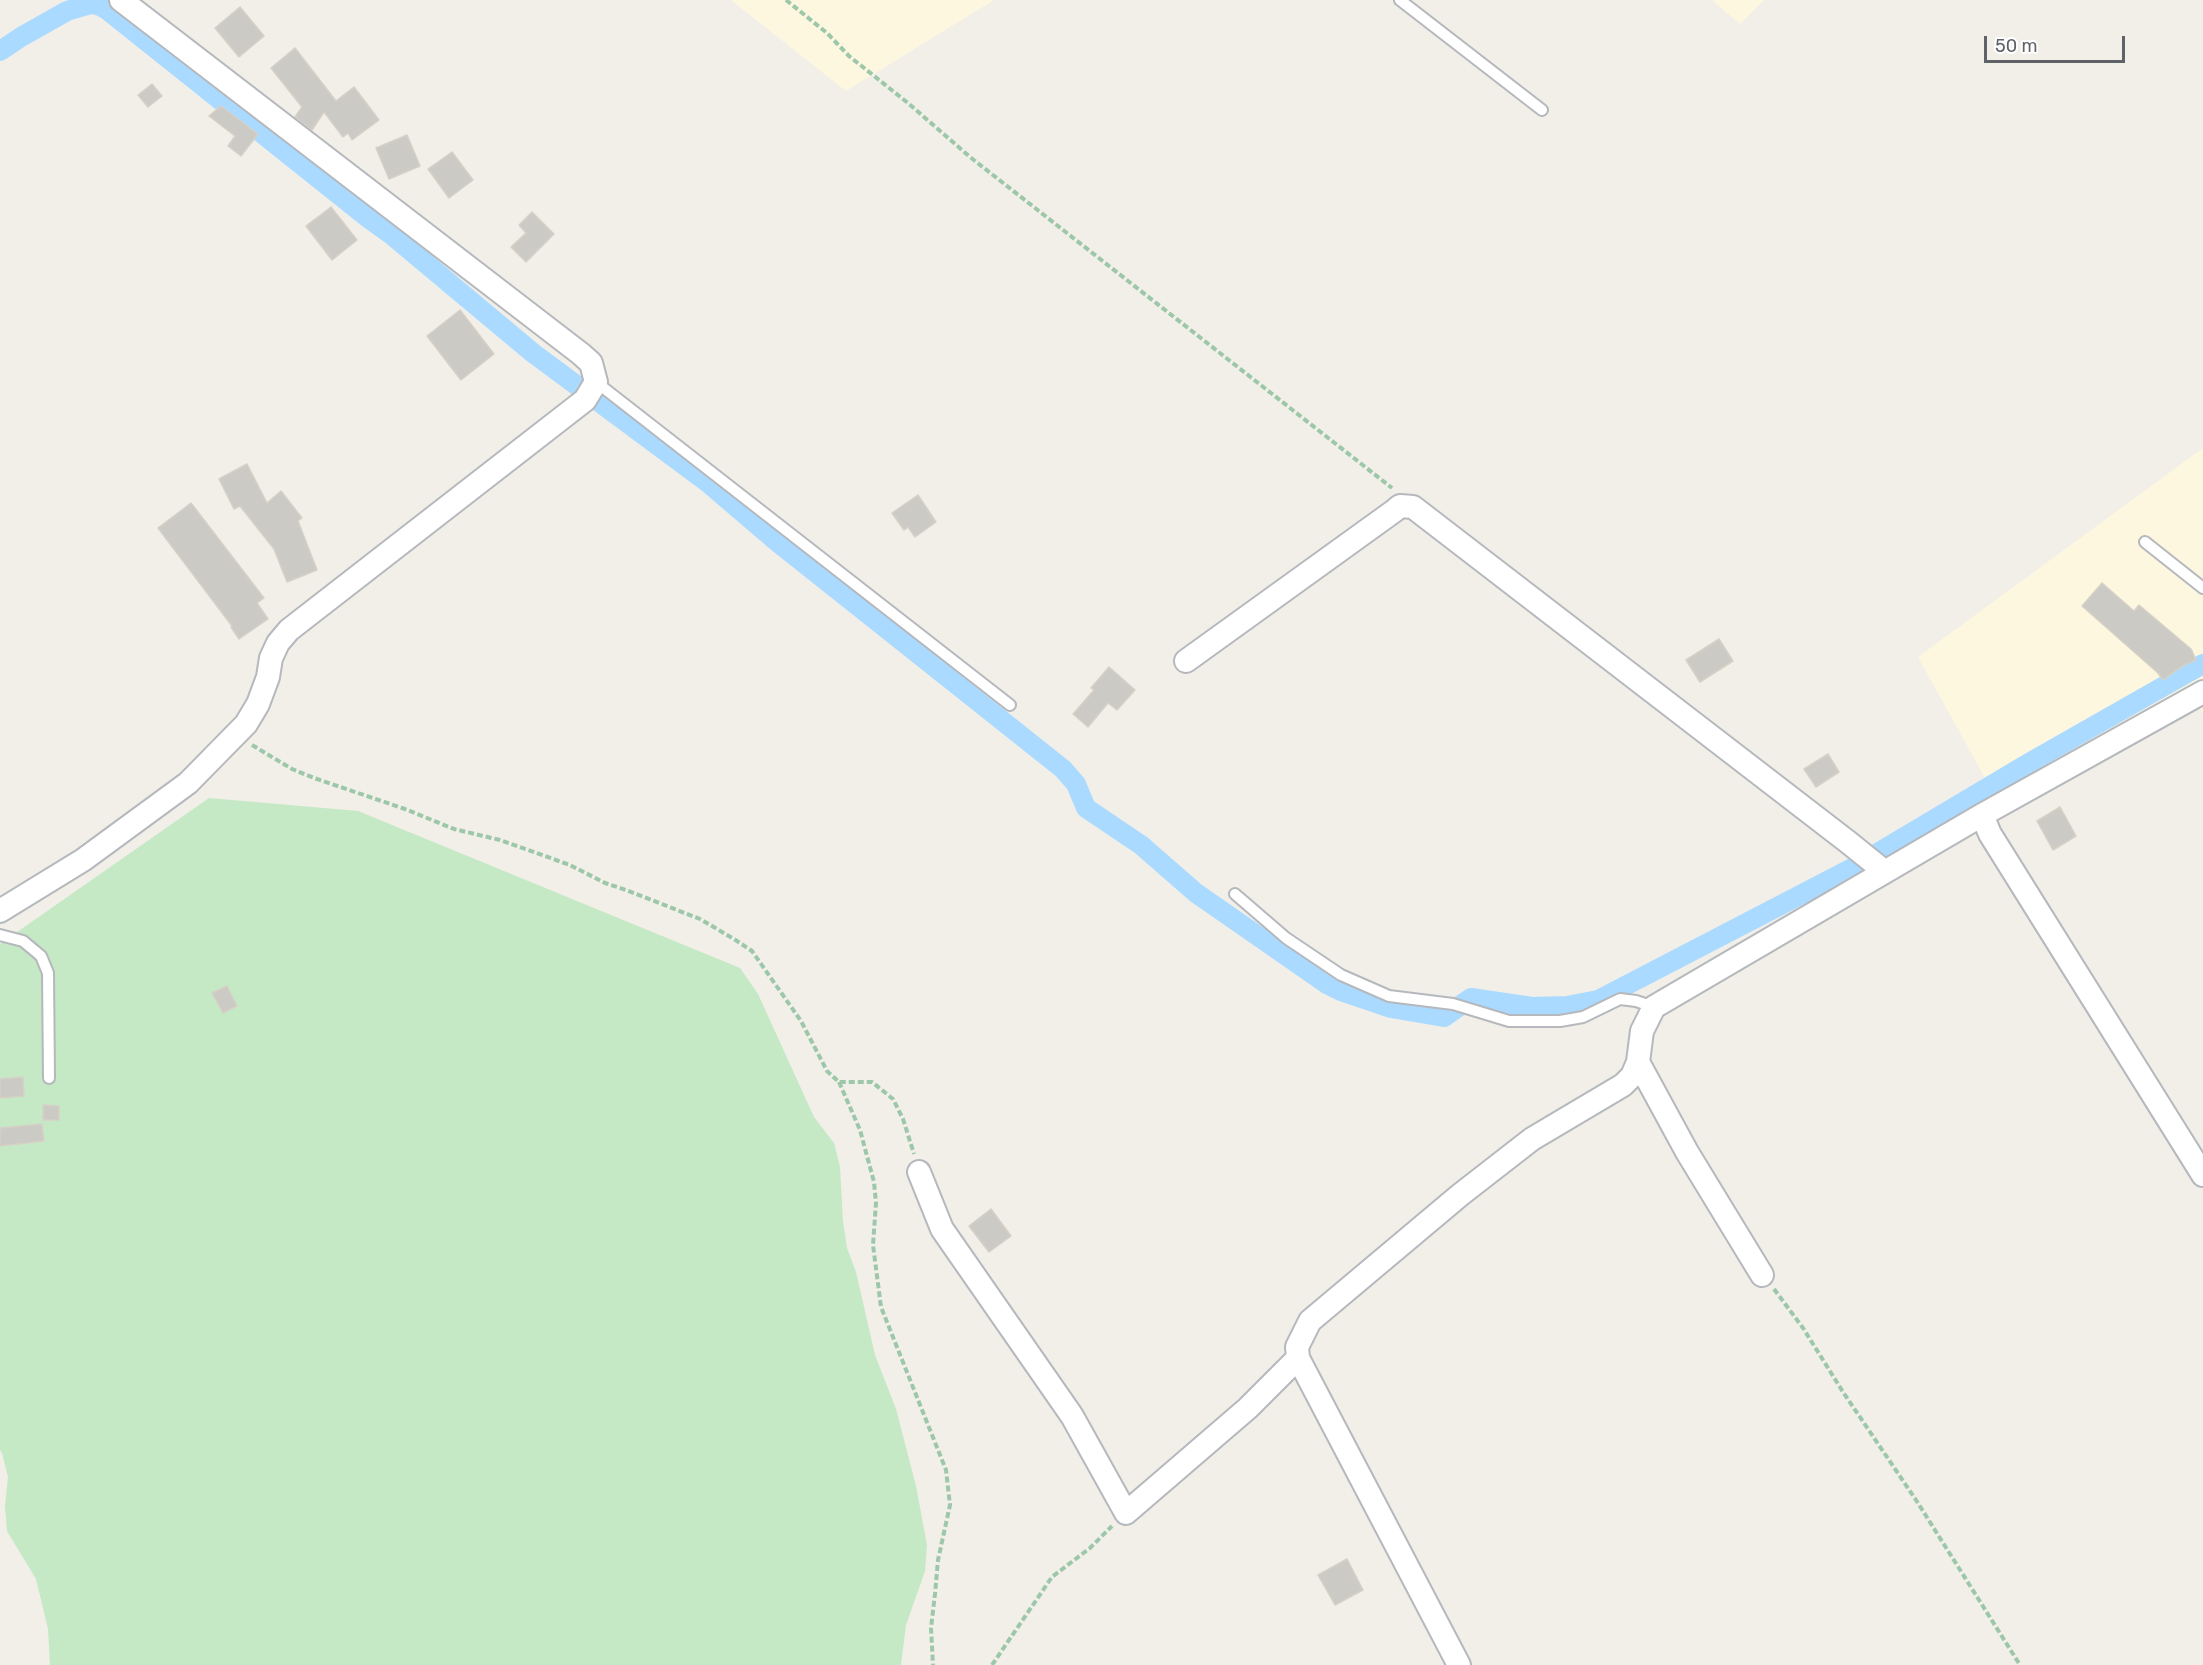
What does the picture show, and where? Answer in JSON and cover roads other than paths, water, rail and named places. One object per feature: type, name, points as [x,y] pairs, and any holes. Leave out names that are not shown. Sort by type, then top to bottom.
[{"type":"street","points":[[0,911],[83,860],[188,783],[246,724],[258,704],[268,676],[271,658],[278,643],[289,630],[591,390],[591,363],[121,0]]},
{"type":"street","points":[[1186,661],[1400,506],[1413,507],[1830,827],[1884,872]]},
{"type":"street","points":[[1459,1665],[1298,1358],[1297,1347],[1310,1321],[1460,1195],[1532,1139],[1623,1085],[1632,1077],[1638,1062],[1642,1031],[1654,1007],[1982,815],[2203,692]]},
{"type":"street","points":[[1982,815],[1990,834],[2203,1175]]},
{"type":"street","points":[[1638,1062],[1688,1152],[1762,1275]]},
{"type":"street","points":[[919,1172],[942,1229],[1072,1416],[1126,1513],[1248,1408],[1298,1358]]},
{"type":"lane","points":[[1400,0],[1542,110]]},
{"type":"lane","points":[[591,390],[1010,705]]},
{"type":"lane","points":[[2145,542],[2203,588]]},
{"type":"lane","points":[[1235,894],[1286,938],[1341,975],[1389,996],[1453,1004],[1509,1021],[1560,1021],[1583,1017],[1620,999],[1654,1007]]},
{"type":"lane","points":[[0,935],[23,940],[41,956],[48,973],[50,1078]]},
{"type":"waterway","points":[[0,51],[67,11],[91,4],[106,9],[393,236],[533,353],[707,482],[776,541],[1063,769],[1076,784],[1086,808],[1141,845],[1196,893],[1327,984],[1391,1008],[1444,1017],[1471,998],[1532,1007],[1567,1006],[1598,1000],[1854,867],[2027,764],[2203,664]]}]
